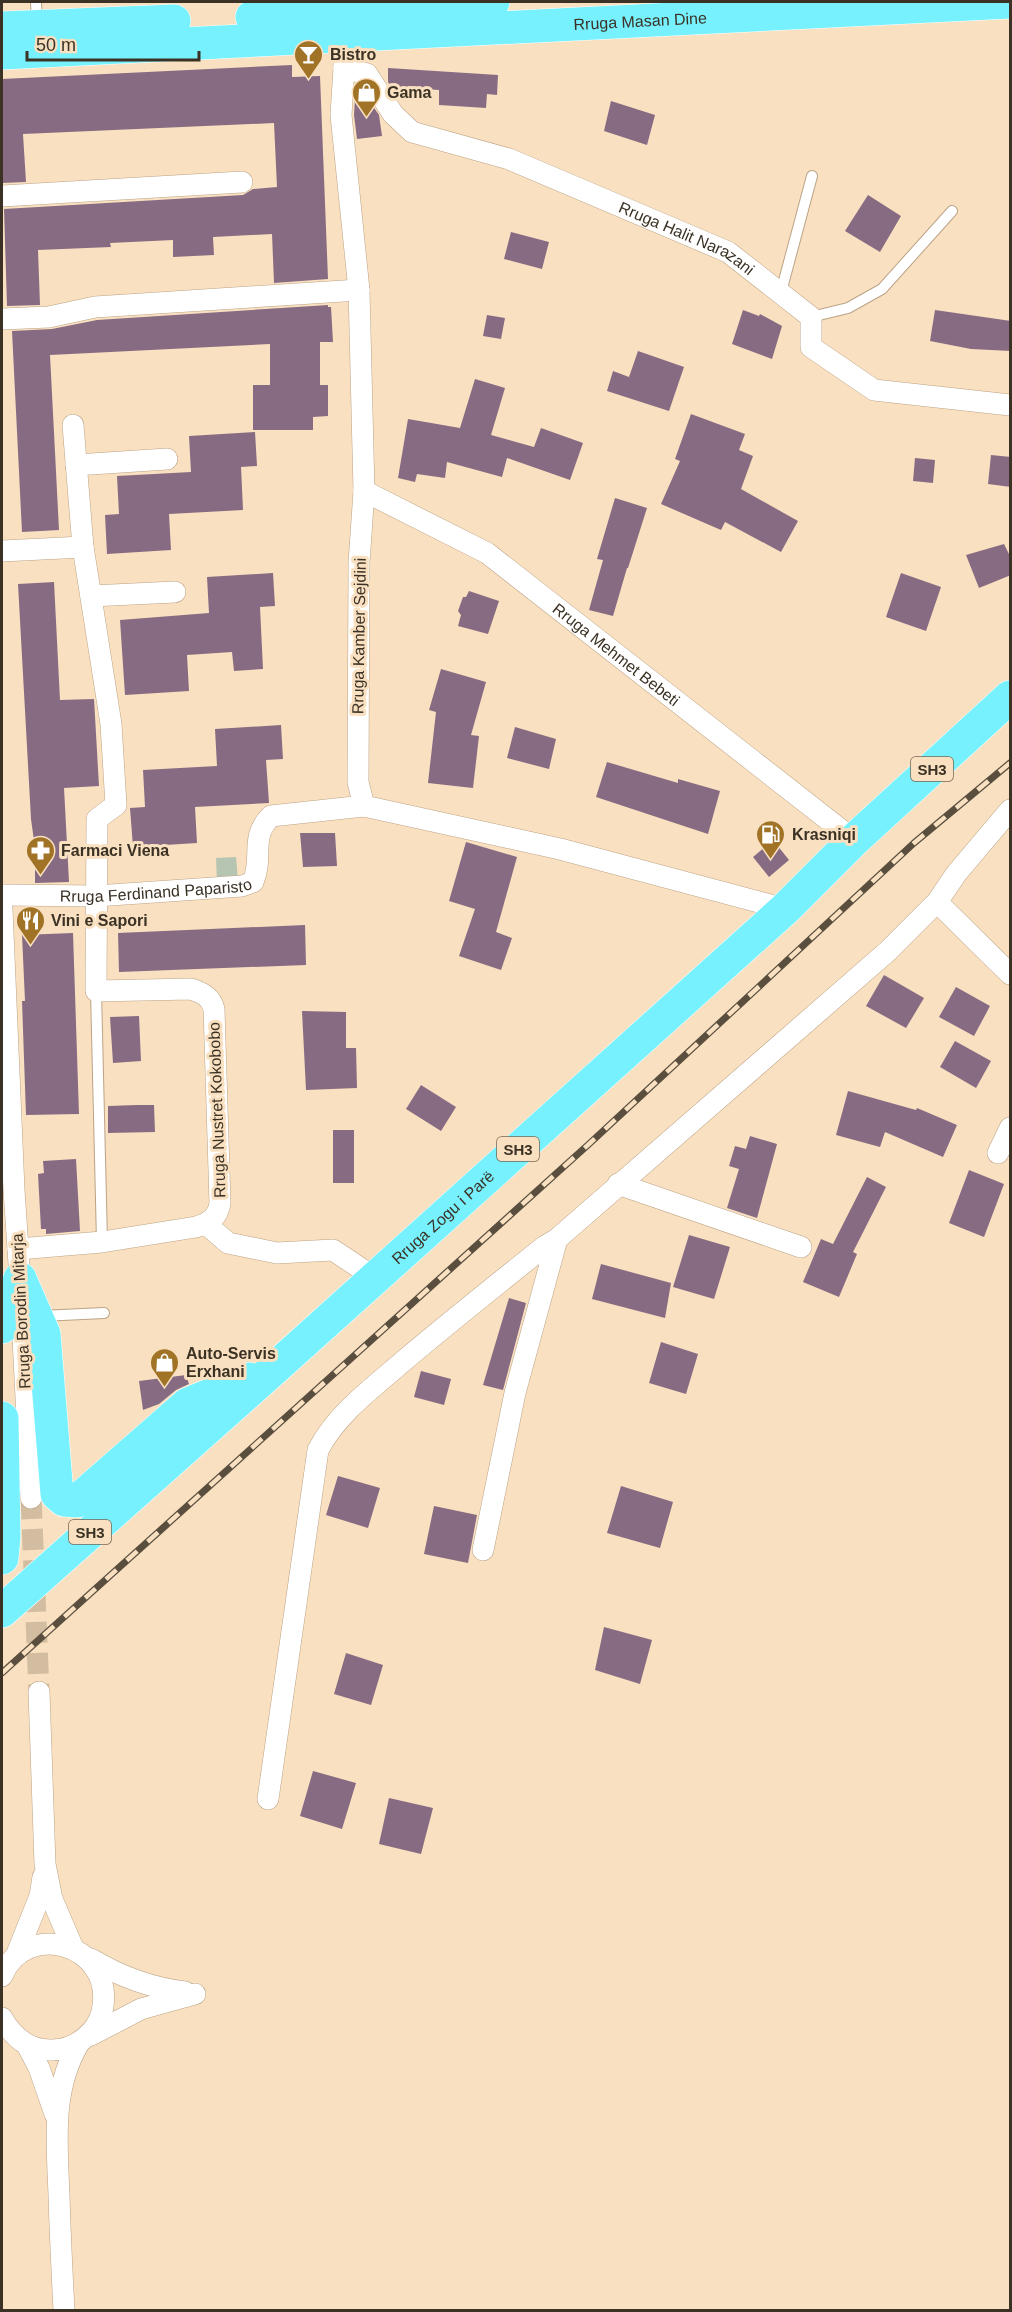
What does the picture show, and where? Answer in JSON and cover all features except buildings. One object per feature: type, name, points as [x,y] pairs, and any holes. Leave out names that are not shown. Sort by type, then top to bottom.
[{"type":"main road","points":[[2,53],[342,22],[493,2]]},
{"type":"main road","name":"Rruga Masan Dine","points":[[342,22],[1011,2]]},
{"type":"main road","points":[[2,28],[36,14],[253,9],[342,22]]},
{"type":"main road","name":"Rruga Zogu i Parë","points":[[2,1611],[785,909],[854,840],[1011,697]]},
{"type":"main road","points":[[19,1264],[12,1318],[44,1334],[57,1494],[64,1500],[77,1501],[188,1404],[275,1368]]},
{"type":"main road","points":[[2,1418],[4,1537],[2,1558]]},
{"type":"street","name":"Rruga Kamber Sejdini","points":[[342,22],[344,68],[341,115],[359,290],[364,491],[359,562],[358,782],[364,806]]},
{"type":"street","name":"Rruga Halit Narazani","points":[[344,68],[367,74],[393,114],[412,132],[508,159],[728,252],[811,316]]},
{"type":"street","points":[[2,196],[242,182]]},
{"type":"street","points":[[2,319],[49,317],[95,307],[359,290]]},
{"type":"street","points":[[811,316],[811,347],[874,390],[1011,405]]},
{"type":"street","points":[[73,425],[83,547],[107,691],[116,805],[97,819],[96,991]]},
{"type":"street","points":[[76,465],[167,459]]},
{"type":"street","name":"Rruga Mehmet Bebeti","points":[[364,491],[488,553],[854,840]]},
{"type":"street","points":[[2,551],[83,547]]},
{"type":"street","points":[[91,596],[175,592]]},
{"type":"street","points":[[364,806],[560,849],[785,909]]},
{"type":"street","name":"Rruga Ferdinand Paparisto","points":[[2,896],[96,896],[243,886],[253,882],[257,872],[258,839],[262,826],[271,816],[364,806]]},
{"type":"street","points":[[268,1799],[318,1449],[327,1434],[350,1407],[456,1316],[557,1239],[888,951],[937,902],[956,874],[1011,810]]},
{"type":"street","points":[[937,902],[1002,951],[1011,974]]},
{"type":"street","name":"Rruga Borodin Mitarja","points":[[2,909],[8,1190],[19,1264],[31,1498]]},
{"type":"street","name":"Rruga Nustret Kokobobo","points":[[96,991],[191,989],[212,1000],[220,1203],[218,1212],[206,1224]]},
{"type":"street","points":[[998,1153],[1011,1128]]},
{"type":"street","points":[[618,1184],[801,1247]]},
{"type":"street","points":[[19,1264],[102,1242],[206,1224],[228,1243],[277,1253],[333,1250],[375,1278]]},
{"type":"street","points":[[483,1550],[515,1392],[557,1239]]},
{"type":"street","points":[[39,1692],[45,1864],[52,1899],[79,1952],[99,1974],[105,1997],[96,2027],[70,2058],[62,2078],[56,2117],[64,2310]]},
{"type":"street","points":[[8,1965],[40,1896],[45,1864]]},
{"type":"street","points":[[8,1965],[27,1949],[50,1943],[79,1952],[109,1970],[137,1982],[164,1990],[195,1994],[141,2009],[66,2048],[53,2050],[16,2040]]},
{"type":"street","points":[[2,2018],[16,2040],[39,2068],[56,2117]]},
{"type":"lane","points":[[781,292],[812,176]]},
{"type":"lane","points":[[811,316],[848,308],[882,290],[952,211]]},
{"type":"lane","points":[[96,991],[102,1242]]},
{"type":"lane","points":[[12,1318],[104,1313]]},
{"type":"green space","points":[[236,857],[238,880],[217,881],[216,858]]},
{"type":"tunnel","points":[[31,1498],[39,1692]]},
{"type":"railway","points":[[2,1673],[589,1144],[914,843],[1010,763]]},
{"type":"place","name":"Bistro","points":[[309,80]]},
{"type":"place","name":"Gama","points":[[366,118]]},
{"type":"place","name":"Krasniqi","points":[[771,860]]},
{"type":"place","name":"Farmaci Viena","points":[[40,876]]},
{"type":"place","name":"Vini e Sapori","points":[[30,946]]},
{"type":"place","name":"Auto-Servis Erxhani","points":[[165,1388]]}]
